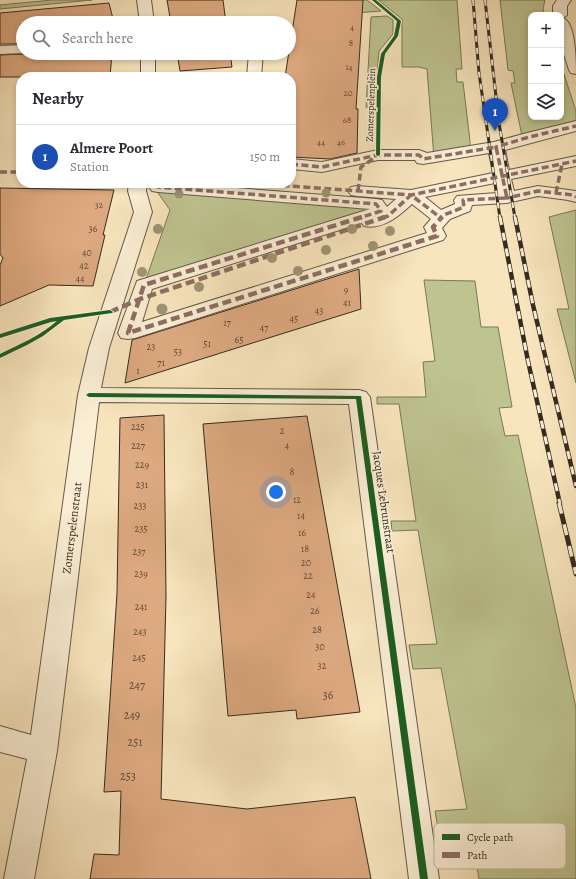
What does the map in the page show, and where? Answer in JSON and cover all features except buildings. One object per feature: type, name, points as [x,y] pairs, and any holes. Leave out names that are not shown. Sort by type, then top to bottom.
[{"type":"street","points":[[144,0],[146,16]]},
{"type":"street","points":[[560,12],[560,6],[564,0]]},
{"type":"street","points":[[564,32],[576,70]]},
{"type":"street","points":[[0,50],[16,49]]},
{"type":"street","points":[[148,60],[148,72]]},
{"type":"street","points":[[254,72],[255,60]]},
{"type":"street","points":[[507,198],[496,148],[529,137],[576,126]]},
{"type":"street","name":"Zomerspelenplein","points":[[296,164],[322,167],[378,155],[420,155],[423,159],[496,148]]},
{"type":"street","name":"Zomerspelenplein","points":[[358,191],[361,167],[378,155]]},
{"type":"street","points":[[296,186],[411,196],[569,162]]},
{"type":"street","points":[[556,193],[569,162]]},
{"type":"street","name":"Zomerspelenstraat","points":[[18,879],[43,751],[89,395],[99,348],[143,212],[137,188]]},
{"type":"street","points":[[171,188],[376,204],[381,211],[144,285],[128,333],[437,236],[433,228],[444,215],[464,208],[463,200],[507,198],[538,191],[576,197]]},
{"type":"street","points":[[411,196],[441,218]]},
{"type":"street","points":[[110,312],[140,299],[388,216],[411,196]]},
{"type":"street","name":"Jacques Lebrunstraat","points":[[89,395],[359,397],[424,879]]},
{"type":"street","points":[[0,739],[43,751]]},
{"type":"green space","points":[[52,0],[92,0],[0,9],[0,5]]},
{"type":"green space","points":[[349,0],[367,0],[381,11],[356,13]]},
{"type":"green space","points":[[378,0],[457,0],[462,69],[456,69],[457,82],[463,82],[470,151],[434,158],[427,69],[419,67],[402,67],[402,19]]},
{"type":"green space","points":[[500,0],[545,0],[543,9],[544,12],[528,12],[528,120],[564,120],[564,74],[576,111],[576,126],[522,136],[511,83],[515,83],[513,71],[508,70]]},
{"type":"green space","points":[[387,16],[393,20],[393,34],[379,51],[374,109],[366,107],[371,17]]},
{"type":"green space","points":[[158,188],[171,188],[376,204],[381,211],[144,285],[170,210],[158,193]]},
{"type":"green space","points":[[576,210],[576,383],[557,309],[569,309],[549,217]]},
{"type":"green space","points":[[424,280],[475,281],[481,327],[498,327],[512,407],[499,408],[505,436],[518,435],[576,708],[576,879],[479,879],[477,869],[566,869],[566,823],[437,823],[435,811],[467,809],[441,668],[413,669],[409,645],[437,644],[418,530],[392,531],[391,521],[416,521],[399,404],[377,404],[377,397],[426,397],[423,362],[435,361]]},
{"type":"railway","points":[[473,0],[479,73],[500,218]]},
{"type":"railway","points":[[485,0],[499,123],[515,218]]},
{"type":"railway","points":[[500,217],[528,361],[560,504]]},
{"type":"railway","points":[[515,217],[533,305],[576,486]]},
{"type":"railway","points":[[559,503],[576,574]]},
{"type":"marked path","points":[[497,152],[496,147],[529,137],[576,126]]},
{"type":"marked path","points":[[171,188],[376,204],[381,211],[144,285],[128,333],[437,236],[433,227],[444,215],[464,207],[463,200],[507,198],[496,147],[423,159],[419,155],[378,155],[322,167],[296,164]]},
{"type":"marked path","points":[[358,191],[361,167],[376,157]]},
{"type":"marked path","points":[[296,186],[411,195],[576,161]]},
{"type":"marked path","points":[[556,193],[562,164]]},
{"type":"marked path","points":[[0,172],[16,172]]},
{"type":"marked path","points":[[506,194],[507,198],[538,191],[573,195],[576,197]]},
{"type":"marked path","points":[[110,312],[140,299],[388,216],[411,195],[441,218]]},
{"type":"cycle path","points":[[374,0],[399,21],[396,36],[383,54],[379,77],[378,155]]},
{"type":"cycle path","points":[[0,336],[50,320],[110,312]]},
{"type":"cycle path","points":[[0,356],[41,335],[63,318]]},
{"type":"cycle path","points":[[89,395],[359,397],[424,879]]},
{"type":"place","name":"Almere Poort","points":[[495,131]]}]
